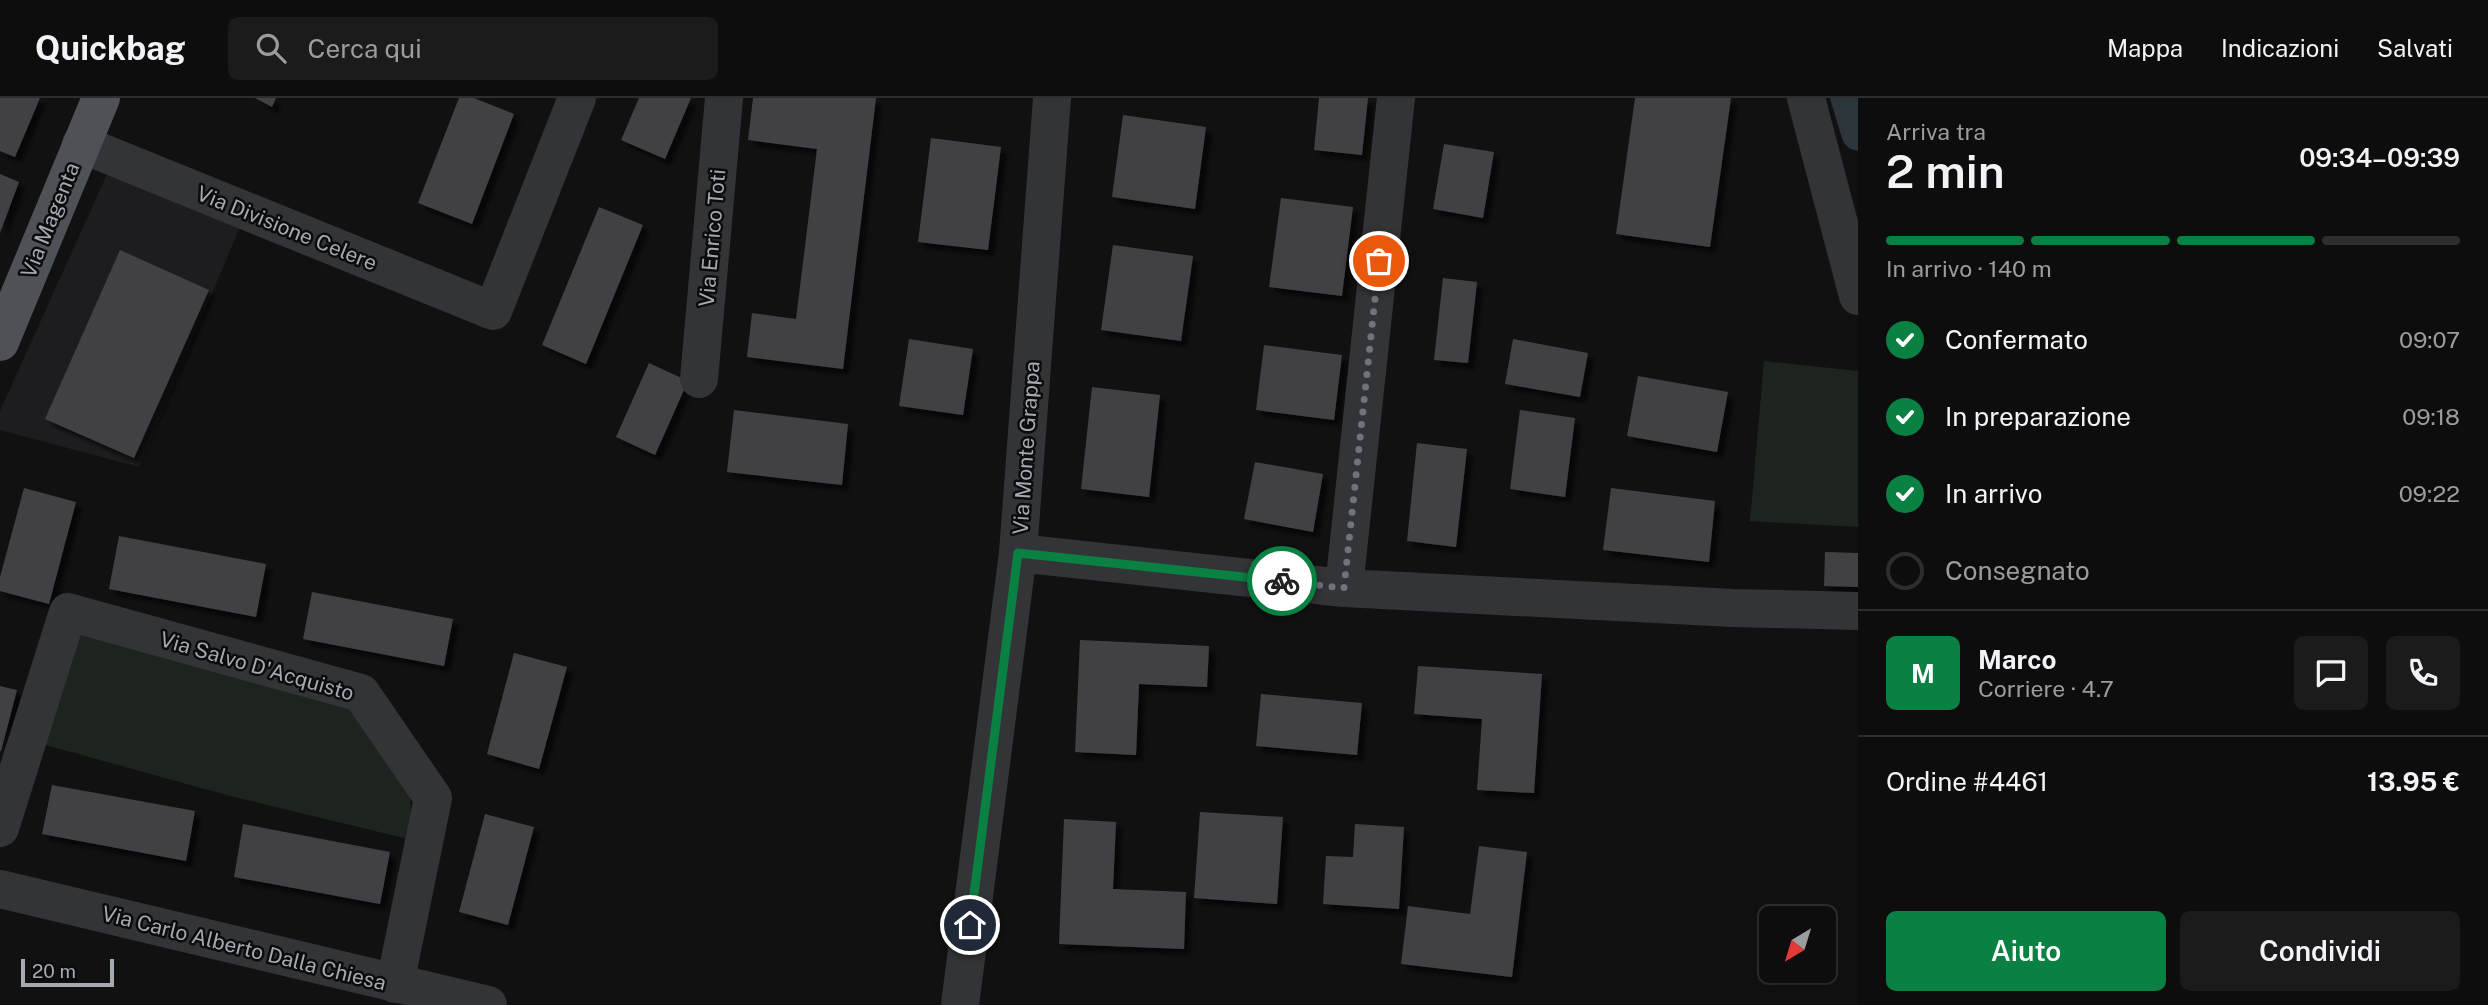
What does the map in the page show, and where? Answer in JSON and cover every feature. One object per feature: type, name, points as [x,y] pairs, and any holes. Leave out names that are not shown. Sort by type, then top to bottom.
[{"type":"main road","name":"Via Magenta","points":[[0,342],[101,98]]},
{"type":"street","name":"Via Divisione Celere","points":[[81,144],[493,311],[577,98]]},
{"type":"street","name":"Via Enrico Toti","points":[[699,379],[724,98]]},
{"type":"street","name":"Via Monte Grappa","points":[[960,1005],[1018,553],[1052,98]]},
{"type":"street","points":[[1344,588],[1396,98]]},
{"type":"street","points":[[1806,98],[1858,296]]},
{"type":"street","points":[[1018,553],[1344,588],[1733,608],[1858,611]]},
{"type":"street","name":"Via Salvo D'Acquisto","points":[[0,828],[68,612],[361,693],[433,798],[395,985]]},
{"type":"street","name":"Via Carlo Alberto Dalla Chiesa","points":[[0,889],[488,1005]]},
{"type":"shaded area","points":[[118,150],[253,196],[139,467],[0,430],[0,411]]},
{"type":"shaded area","points":[[1764,361],[1858,371],[1858,527],[1750,521]]},
{"type":"shaded area","points":[[78,624],[353,705],[410,790],[412,840],[230,796],[42,744]]},
{"type":"building","points":[[0,98],[40,98],[15,157],[0,151]]},
{"type":"building","points":[[255,98],[276,98],[272,107]]},
{"type":"building","points":[[459,98],[474,98],[514,114],[472,224],[418,203]]},
{"type":"building","points":[[639,98],[691,98],[665,159],[621,140]]},
{"type":"building","points":[[753,98],[876,98],[843,369],[747,357],[752,313],[796,319],[817,149],[748,140]]},
{"type":"building","points":[[1319,98],[1368,98],[1362,155],[1314,150]]},
{"type":"building","points":[[1635,98],[1731,98],[1710,247],[1616,234]]},
{"type":"building","points":[[1123,115],[1206,127],[1195,209],[1112,197]]},
{"type":"building","points":[[931,138],[1001,147],[988,250],[918,242]]},
{"type":"building","points":[[1444,144],[1494,152],[1483,218],[1433,209]]},
{"type":"building","points":[[0,174],[19,182],[0,233]]},
{"type":"building","points":[[1281,198],[1353,207],[1342,296],[1269,287]]},
{"type":"building","points":[[599,207],[643,225],[586,364],[542,345]]},
{"type":"building","points":[[1113,245],[1193,256],[1181,341],[1101,330]]},
{"type":"building","points":[[120,250],[209,290],[134,458],[45,419]]},
{"type":"building","points":[[1443,278],[1477,282],[1468,363],[1434,360]]},
{"type":"building","points":[[909,339],[973,349],[963,415],[899,406]]},
{"type":"building","points":[[1513,339],[1588,353],[1580,397],[1505,384]]},
{"type":"building","points":[[1264,345],[1342,355],[1334,420],[1256,410]]},
{"type":"building","points":[[649,363],[688,381],[655,455],[616,437]]},
{"type":"building","points":[[1638,376],[1728,392],[1717,452],[1627,436]]},
{"type":"building","points":[[1092,387],[1160,395],[1149,497],[1081,489]]},
{"type":"building","points":[[734,410],[848,424],[842,485],[727,472]]},
{"type":"building","points":[[1520,410],[1575,418],[1565,497],[1510,489]]},
{"type":"building","points":[[1417,443],[1467,449],[1456,547],[1407,541]]},
{"type":"building","points":[[1255,462],[1323,474],[1313,532],[1244,519]]},
{"type":"building","points":[[24,488],[76,502],[49,604],[0,591],[0,577]]},
{"type":"building","points":[[1611,488],[1715,501],[1709,562],[1603,550]]},
{"type":"building","points":[[119,536],[266,564],[256,617],[109,589]]},
{"type":"building","points":[[1825,552],[1858,553],[1858,587],[1824,586]]},
{"type":"building","points":[[312,592],[453,619],[444,666],[303,639]]},
{"type":"building","points":[[1080,640],[1209,646],[1207,687],[1139,684],[1136,755],[1075,752]]},
{"type":"building","points":[[514,653],[567,667],[539,769],[487,754]]},
{"type":"building","points":[[1418,666],[1542,674],[1534,793],[1477,790],[1482,719],[1414,714]]},
{"type":"building","points":[[0,686],[17,690],[1,751],[0,751]]},
{"type":"building","points":[[1261,694],[1362,703],[1357,755],[1256,746]]},
{"type":"building","points":[[52,785],[195,811],[186,861],[42,834]]},
{"type":"building","points":[[1200,812],[1283,817],[1277,904],[1194,898]]},
{"type":"building","points":[[485,814],[534,827],[508,925],[459,912]]},
{"type":"building","points":[[1064,819],[1116,822],[1113,889],[1186,892],[1184,949],[1059,944]]},
{"type":"building","points":[[243,824],[390,852],[380,904],[234,877]]},
{"type":"building","points":[[1355,824],[1404,827],[1399,909],[1323,904],[1326,856],[1353,857]]},
{"type":"building","points":[[1479,846],[1527,852],[1512,977],[1401,964],[1408,906],[1470,914]]},
{"type":"waterway","points":[[1847,98],[1858,134]]},
{"type":"way so far","points":[[1282,581],[1344,588],[1379,261]]},
{"type":"route","points":[[970,925],[1018,553],[1282,581]]}]
